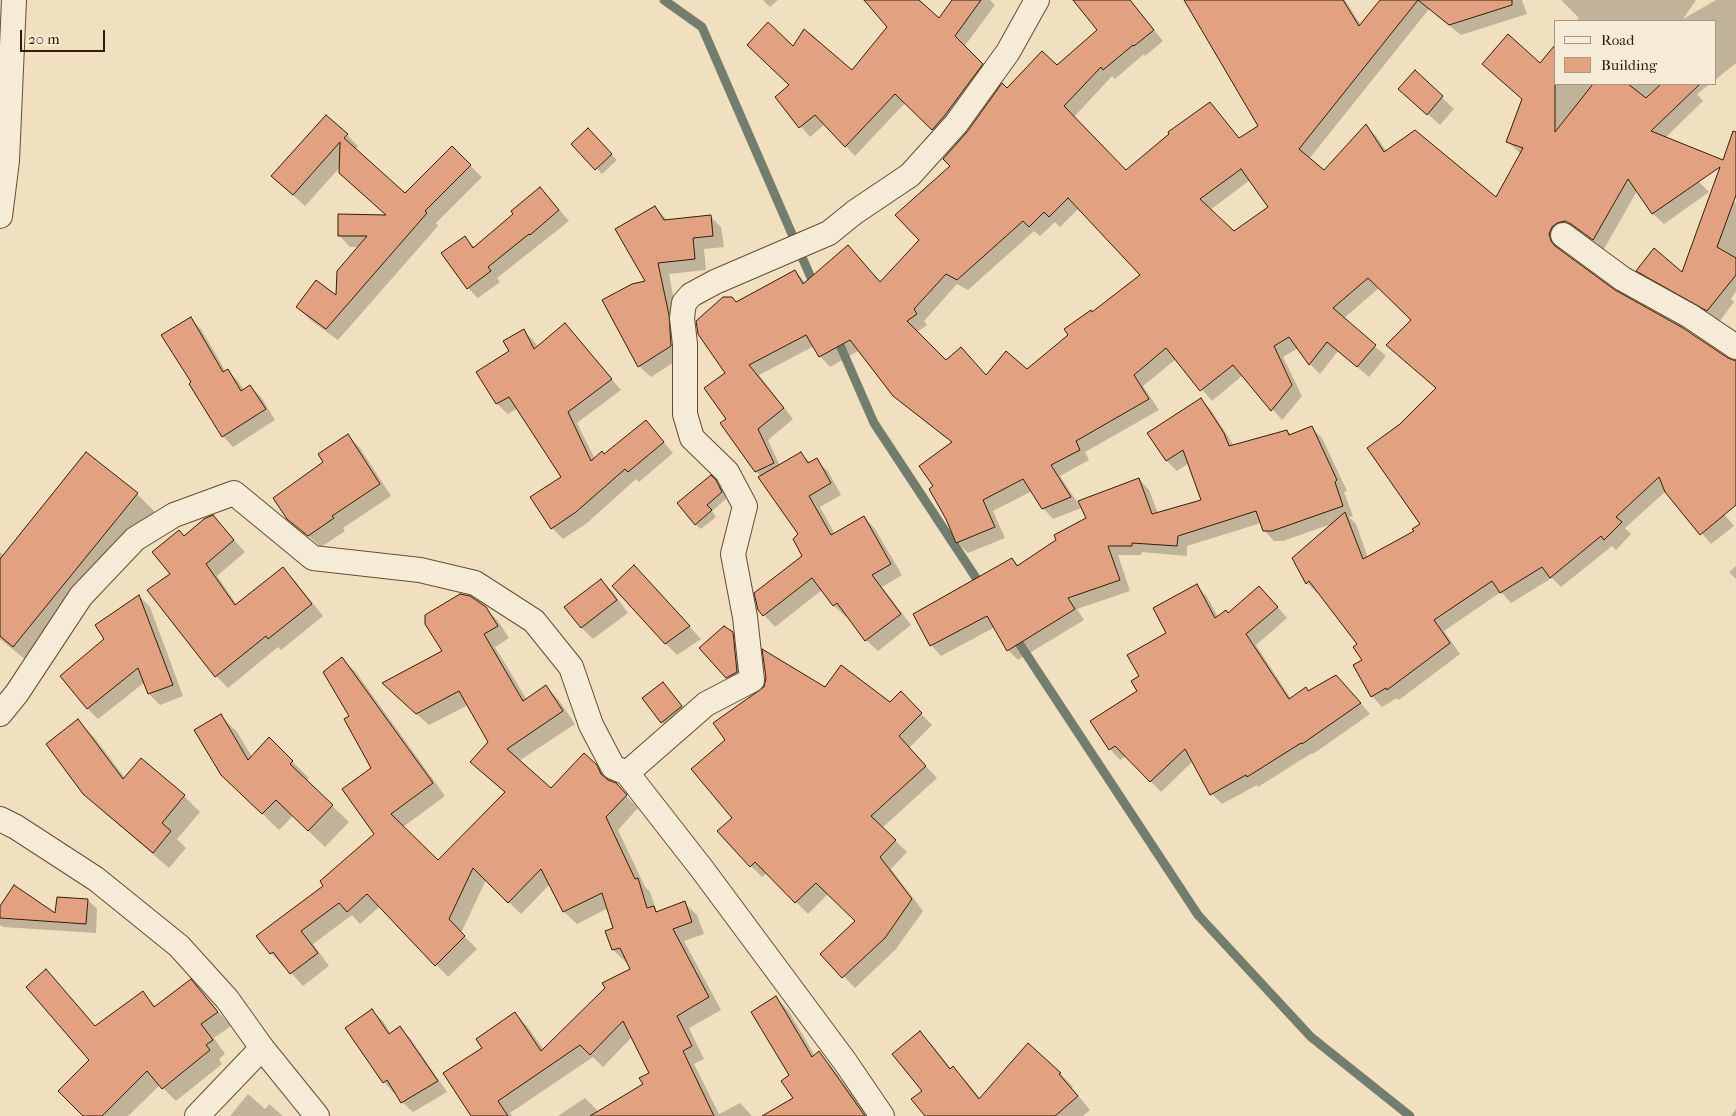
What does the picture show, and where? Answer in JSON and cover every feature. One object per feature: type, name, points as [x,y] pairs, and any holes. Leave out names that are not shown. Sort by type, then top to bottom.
[{"type":"street","points":[[0,216],[7,160],[14,0]]},
{"type":"street","points":[[627,773],[706,704],[752,680],[745,617],[733,554],[745,506],[727,472],[692,438],[685,414],[685,344],[682,318],[684,303],[691,295],[715,282],[829,233],[855,212],[910,175],[956,124],[1008,52],[1037,0]]},
{"type":"street","points":[[1563,235],[1624,279],[1690,316],[1736,347]]},
{"type":"street","points":[[0,714],[17,693],[81,596],[136,539],[174,515],[234,493],[314,558],[420,570],[475,583],[534,621],[572,667],[590,725],[613,768],[627,773],[708,876],[840,1055],[882,1116]]},
{"type":"street","points":[[0,819],[16,827],[96,879],[179,946],[228,999],[262,1048],[317,1116]]},
{"type":"street","points":[[197,1116],[262,1048]]},
{"type":"building","points":[[864,0],[919,0],[939,18],[952,0],[981,0],[955,36],[983,64],[932,130],[895,94],[845,147],[815,115],[799,128],[775,97],[789,85],[747,45],[768,22],[793,46],[804,29],[852,70],[887,27]]},
{"type":"building","points":[[1073,0],[1130,0],[1154,30],[1103,70],[1101,67],[1064,106],[1126,170],[1169,134],[1168,132],[1210,102],[1239,138],[1258,126],[1184,0],[1343,0],[1359,26],[1380,0],[1418,0],[1299,149],[1324,170],[1366,124],[1384,152],[1415,130],[1496,197],[1523,148],[1506,142],[1522,99],[1482,64],[1508,34],[1540,63],[1554,46],[1555,132],[1592,85],[1629,85],[1646,98],[1660,85],[1699,85],[1651,131],[1723,160],[1733,131],[1736,132],[1736,195],[1717,247],[1736,258],[1736,275],[1707,311],[1636,271],[1654,248],[1682,272],[1720,167],[1652,214],[1628,179],[1593,240],[1565,221],[1557,223],[1552,227],[1549,234],[1555,246],[1615,290],[1683,328],[1728,358],[1736,361],[1736,505],[1700,535],[1665,492],[1659,477],[1616,517],[1622,522],[1604,540],[1601,536],[1550,578],[1542,567],[1500,593],[1492,581],[1434,620],[1450,643],[1387,690],[1386,688],[1371,697],[1353,665],[1362,660],[1353,647],[1357,644],[1309,581],[1306,584],[1292,558],[1345,512],[1363,559],[1414,531],[1412,529],[1420,524],[1367,448],[1400,424],[1436,388],[1386,345],[1411,320],[1368,278],[1333,308],[1376,345],[1357,367],[1327,342],[1309,365],[1289,337],[1274,346],[1292,385],[1271,411],[1233,365],[1200,391],[1166,348],[1134,375],[1149,399],[1076,441],[1080,450],[1051,465],[1071,497],[1042,509],[1023,479],[983,500],[995,527],[956,543],[946,519],[929,489],[933,486],[919,466],[952,442],[893,396],[850,340],[819,357],[806,335],[749,365],[784,408],[758,429],[774,463],[755,472],[720,423],[726,419],[704,388],[725,373],[698,334],[696,321],[723,297],[732,297],[736,302],[795,270],[803,284],[848,245],[880,282],[919,240],[895,215],[950,166],[943,159],[967,132],[1002,83],[1007,88],[1042,51],[1057,65],[1097,30]],"holes":[[[1241,169],[1268,207],[1234,231],[1200,199]],[[1068,198],[1140,275],[1092,312],[1091,310],[1064,329],[1068,335],[1027,369],[1006,351],[986,375],[961,347],[946,360],[907,321],[917,314],[914,309],[946,274],[957,280],[1023,221],[1029,227],[1044,212],[1049,217]]]},
{"type":"building","points":[[1418,0],[1512,0],[1512,5],[1449,25]]},
{"type":"building","points":[[1415,70],[1443,96],[1427,115],[1398,89]]},
{"type":"building","points":[[326,115],[348,134],[344,138],[405,193],[452,146],[471,165],[425,211],[427,213],[326,329],[296,307],[316,280],[336,295],[337,271],[367,236],[338,236],[338,214],[386,215],[339,173],[340,142],[293,195],[271,176]]},
{"type":"building","points":[[588,128],[612,154],[595,170],[571,144]]},
{"type":"building","points":[[540,187],[559,210],[488,267],[491,271],[467,289],[441,253],[465,236],[473,248],[513,214],[511,211]]},
{"type":"building","points":[[655,206],[664,220],[711,215],[713,236],[693,238],[695,259],[658,263],[669,315],[671,346],[638,367],[602,300],[632,284],[645,281],[615,229]]},
{"type":"building","points":[[191,317],[223,372],[228,369],[241,391],[250,385],[266,409],[222,437],[189,384],[191,382],[161,335]]},
{"type":"building","points":[[565,323],[612,379],[568,412],[591,461],[602,451],[604,454],[646,420],[664,442],[628,472],[625,469],[576,512],[551,529],[530,497],[561,477],[509,397],[496,404],[476,372],[509,351],[503,341],[524,329],[534,349]]},
{"type":"building","points":[[1201,398],[1224,433],[1229,446],[1287,430],[1289,435],[1312,426],[1337,480],[1335,482],[1343,506],[1272,531],[1263,531],[1256,511],[1178,536],[1177,546],[1132,543],[1132,546],[1108,546],[1120,580],[1068,598],[1075,609],[1007,651],[987,616],[930,646],[913,614],[1012,558],[1017,566],[1056,540],[1054,535],[1086,518],[1078,501],[1139,478],[1152,514],[1201,500],[1183,450],[1166,461],[1147,433]]},
{"type":"building","points":[[348,434],[380,484],[332,516],[334,518],[308,536],[287,519],[273,498],[323,462],[318,454]]},
{"type":"building","points":[[86,452],[138,493],[13,647],[0,636],[0,559]]},
{"type":"building","points":[[801,452],[808,463],[817,458],[831,483],[809,496],[831,535],[864,516],[891,564],[872,575],[901,614],[865,641],[837,603],[833,606],[812,578],[763,616],[758,610],[754,593],[802,556],[793,539],[798,534],[758,477]]},
{"type":"building","points":[[711,475],[722,492],[707,505],[712,510],[695,525],[677,503]]},
{"type":"building","points":[[213,515],[234,540],[206,564],[235,605],[283,567],[312,604],[268,639],[266,636],[215,677],[147,590],[170,574],[152,552],[179,530],[184,536],[204,519]]},
{"type":"building","points":[[634,565],[690,626],[665,644],[612,586]]},
{"type":"building","points":[[601,579],[617,600],[581,628],[564,607]]},
{"type":"building","points":[[1197,584],[1215,618],[1226,610],[1228,613],[1259,586],[1278,607],[1246,634],[1289,699],[1306,687],[1308,691],[1336,675],[1361,703],[1302,744],[1247,777],[1246,775],[1210,795],[1185,749],[1150,782],[1115,746],[1109,750],[1090,721],[1137,691],[1131,681],[1139,676],[1127,655],[1166,633],[1153,608]]},
{"type":"building","points":[[460,594],[470,596],[486,607],[498,626],[484,634],[523,701],[546,685],[563,711],[507,749],[551,788],[584,753],[597,765],[601,774],[608,780],[616,783],[627,795],[606,817],[635,879],[638,878],[647,908],[654,906],[656,912],[685,901],[692,922],[673,929],[709,997],[677,1016],[692,1046],[683,1051],[714,1116],[590,1116],[643,1084],[639,1078],[649,1073],[623,1021],[590,1055],[580,1045],[498,1101],[508,1116],[471,1116],[443,1073],[482,1048],[476,1039],[515,1012],[541,1051],[605,988],[602,983],[630,969],[620,948],[612,950],[605,931],[613,928],[602,893],[563,912],[541,869],[508,903],[473,868],[449,919],[465,936],[435,966],[367,894],[347,912],[339,903],[301,931],[318,953],[290,974],[273,952],[270,954],[256,936],[323,886],[320,881],[374,834],[342,789],[371,768],[344,719],[349,716],[323,672],[342,657],[433,783],[391,814],[438,860],[505,792],[470,762],[488,742],[459,691],[416,714],[382,683],[442,651],[425,624],[425,615]]},
{"type":"building","points":[[139,595],[173,685],[148,694],[138,668],[87,709],[60,676],[104,639],[95,625]]},
{"type":"building","points":[[724,626],[733,632],[737,672],[726,678],[699,648]]},
{"type":"building","points":[[762,649],[825,687],[841,665],[890,702],[901,691],[922,713],[899,736],[926,766],[871,816],[896,840],[880,857],[912,899],[885,938],[842,978],[820,954],[855,921],[816,883],[795,903],[755,862],[750,867],[717,831],[732,818],[691,769],[725,740],[713,723],[764,687],[766,678]]},
{"type":"building","points":[[663,682],[682,706],[661,723],[642,698]]},
{"type":"building","points":[[221,714],[248,760],[269,737],[293,761],[290,764],[333,805],[308,831],[276,800],[262,814],[221,775],[194,730]]},
{"type":"building","points":[[78,719],[123,779],[141,758],[185,795],[162,823],[171,831],[153,853],[83,794],[46,744]]},
{"type":"building","points":[[14,885],[55,913],[57,897],[88,899],[86,924],[0,918],[0,906]]},
{"type":"building","points":[[46,969],[95,1026],[143,991],[154,1007],[191,979],[218,1012],[201,1024],[213,1040],[206,1045],[210,1050],[162,1089],[147,1071],[102,1116],[83,1116],[58,1091],[89,1060],[26,987]]},
{"type":"building","points":[[776,996],[812,1057],[819,1051],[865,1116],[762,1116],[793,1098],[781,1081],[789,1075],[751,1012]]},
{"type":"building","points":[[372,1009],[389,1034],[400,1026],[438,1081],[401,1103],[387,1080],[383,1083],[345,1028]]},
{"type":"building","points":[[920,1031],[950,1069],[953,1066],[979,1099],[1028,1043],[1061,1073],[1059,1074],[1078,1096],[1055,1116],[925,1116],[911,1099],[922,1091],[892,1054]]},
{"type":"waterway","points":[[664,0],[702,27],[815,287]]},
{"type":"waterway","points":[[836,336],[874,423],[982,587]]},
{"type":"waterway","points":[[1013,634],[1198,915],[1311,1037],[1410,1116]]}]
